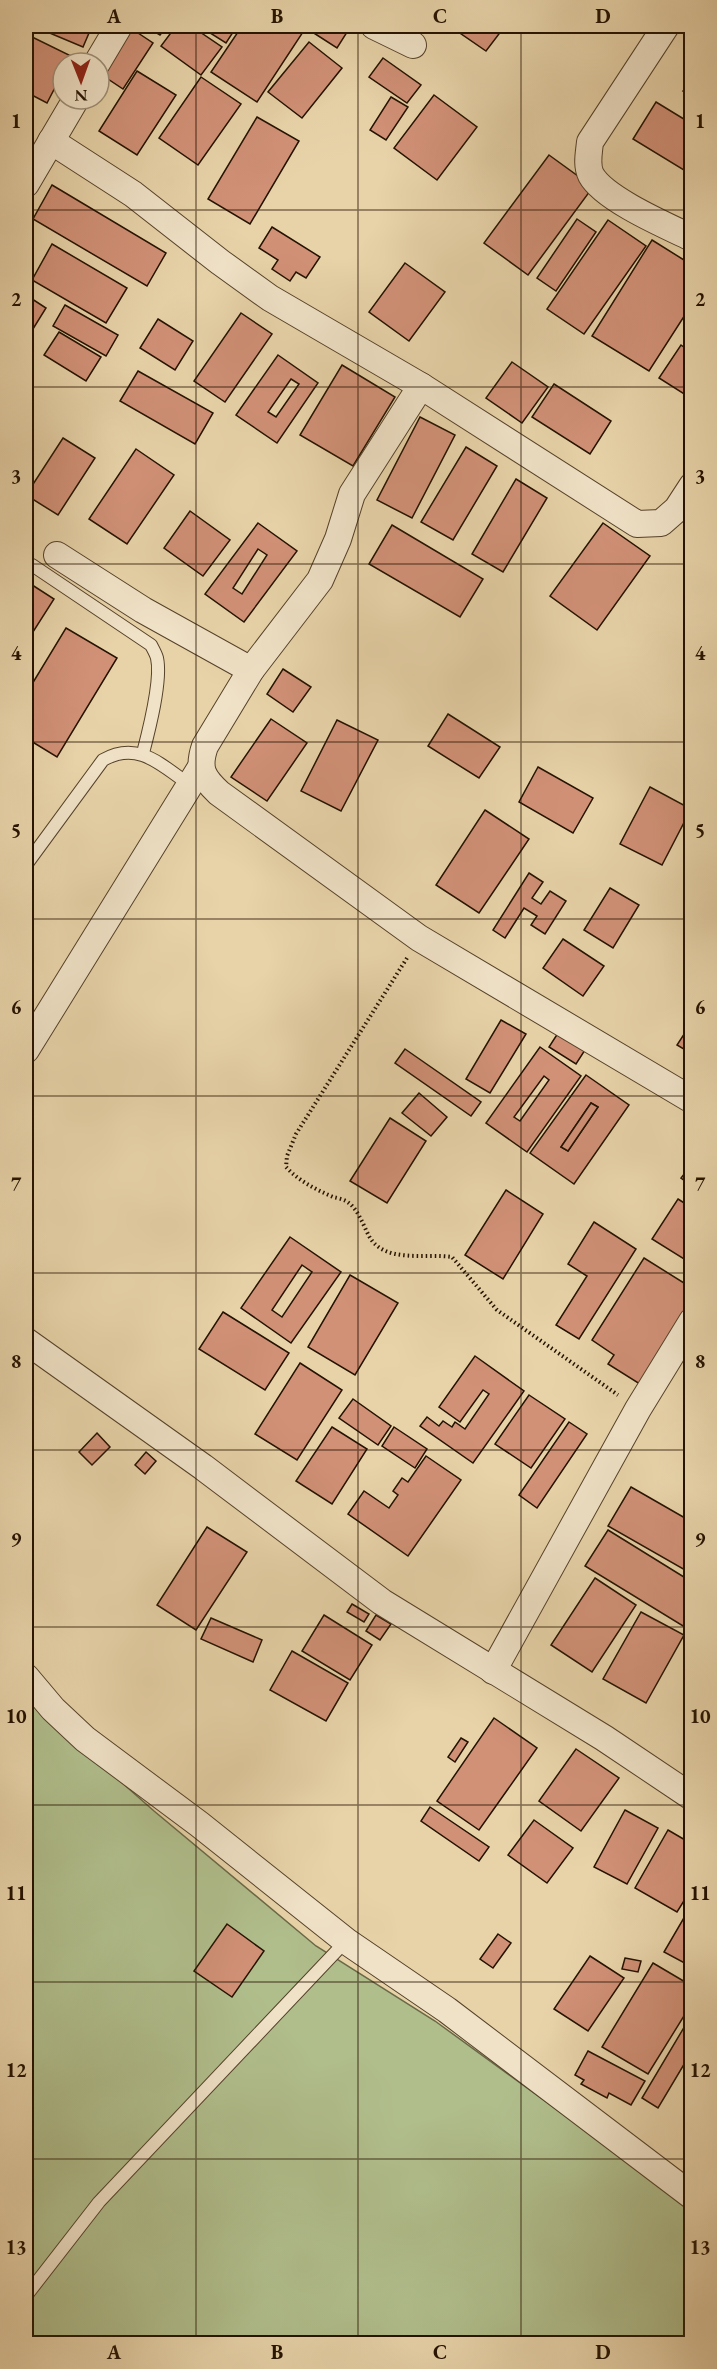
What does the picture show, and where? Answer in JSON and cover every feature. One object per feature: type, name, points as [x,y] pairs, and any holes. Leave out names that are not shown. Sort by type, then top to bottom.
[{"type":"street","points":[[104,51],[119,26]]},
{"type":"street","points":[[375,26],[413,45]]},
{"type":"street","points":[[666,26],[590,142],[588,162],[591,176],[609,193],[638,211],[692,238]]},
{"type":"street","points":[[26,184],[69,111]]},
{"type":"street","points":[[51,141],[133,194],[270,298],[421,386],[637,524],[661,523],[677,509],[692,486]]},
{"type":"street","points":[[26,1050],[196,776],[205,746],[251,670],[320,580],[338,539],[352,494],[421,386]]},
{"type":"street","points":[[57,555],[143,610],[251,670]]},
{"type":"street","points":[[196,776],[206,780],[219,794],[419,938],[692,1100]]},
{"type":"street","points":[[492,1671],[638,1409],[692,1321]]},
{"type":"street","points":[[26,1341],[203,1467],[382,1602],[604,1738],[692,1797]]},
{"type":"street","points":[[26,1677],[53,1709],[85,1739],[199,1824],[346,1941],[447,2010],[692,2196]]},
{"type":"lane","points":[[32,565],[151,645],[157,658],[156,686],[142,753]]},
{"type":"lane","points":[[26,865],[103,760],[115,753],[142,753],[196,776]]},
{"type":"lane","points":[[26,2296],[99,2202],[346,1941]]},
{"type":"path","points":[[419,938],[296,1134],[287,1156],[286,1167],[295,1177],[310,1187],[346,1201],[355,1210],[371,1240],[384,1250],[397,1254],[452,1257],[497,1310],[638,1409]]},
{"type":"green space","points":[[26,1698],[154,1811],[316,1946],[435,2021],[691,2207],[691,2343],[26,2343]]},
{"type":"building","points":[[33,26],[92,26],[83,47]]},
{"type":"building","points":[[145,26],[167,26],[160,35]]},
{"type":"building","points":[[176,26],[191,26],[222,47],[201,75],[161,46]]},
{"type":"building","points":[[199,26],[237,26],[226,43]]},
{"type":"building","points":[[242,26],[294,26],[303,32],[257,102],[211,72]]},
{"type":"building","points":[[308,26],[344,26],[349,29],[337,48],[306,28]]},
{"type":"building","points":[[461,26],[505,26],[486,51],[457,31]]},
{"type":"building","points":[[129,27],[153,43],[123,89],[111,81],[111,55]]},
{"type":"building","points":[[26,34],[61,51],[51,51],[51,95],[47,103],[26,92]]},
{"type":"building","points":[[309,42],[342,68],[302,118],[268,92]]},
{"type":"building","points":[[383,58],[421,85],[407,103],[369,77]]},
{"type":"building","points":[[137,71],[176,95],[137,155],[99,131]]},
{"type":"building","points":[[201,77],[241,104],[198,165],[159,138]]},
{"type":"building","points":[[692,80],[692,96],[683,91]]},
{"type":"building","points":[[434,95],[477,127],[437,180],[394,148]]},
{"type":"building","points":[[391,97],[408,107],[386,140],[370,130]]},
{"type":"building","points":[[656,102],[692,124],[692,175],[633,139]]},
{"type":"building","points":[[257,117],[299,141],[250,224],[208,199]]},
{"type":"building","points":[[549,155],[593,187],[528,275],[484,243]]},
{"type":"building","points":[[52,185],[166,253],[147,286],[33,219]]},
{"type":"building","points":[[577,219],[596,232],[556,291],[537,278]]},
{"type":"building","points":[[608,220],[646,246],[584,334],[547,309]]},
{"type":"building","points":[[272,227],[320,257],[306,278],[296,272],[290,281],[272,269],[278,260],[259,248]]},
{"type":"building","points":[[652,240],[692,265],[692,304],[649,371],[592,336]]},
{"type":"building","points":[[52,244],[127,288],[106,323],[32,280]]},
{"type":"building","points":[[405,263],[445,292],[409,341],[369,312]]},
{"type":"building","points":[[26,295],[46,308],[28,337],[26,336]]},
{"type":"building","points":[[65,305],[118,335],[106,356],[53,326]]},
{"type":"building","points":[[241,313],[272,334],[225,402],[194,381]]},
{"type":"building","points":[[158,319],[193,341],[175,370],[140,348]]},
{"type":"building","points":[[59,332],[101,357],[86,381],[44,355]]},
{"type":"building","points":[[681,345],[692,353],[692,399],[659,378]]},
{"type":"building","points":[[278,355],[318,383],[277,443],[236,415]],"holes":[[[291,379],[299,384],[276,417],[268,412]]]},
{"type":"building","points":[[512,362],[548,387],[522,423],[486,398]]},
{"type":"building","points":[[342,365],[395,397],[353,466],[300,435]]},
{"type":"building","points":[[138,371],[213,413],[195,444],[120,401]]},
{"type":"building","points":[[554,384],[611,421],[590,454],[532,417]]},
{"type":"building","points":[[420,417],[455,435],[412,518],[377,500]]},
{"type":"building","points":[[63,438],[95,458],[58,515],[26,495]]},
{"type":"building","points":[[466,447],[497,466],[453,540],[421,522]]},
{"type":"building","points":[[136,449],[174,475],[127,544],[89,519]]},
{"type":"building","points":[[516,479],[547,498],[503,572],[472,554]]},
{"type":"building","points":[[190,511],[230,540],[203,576],[164,548]]},
{"type":"building","points":[[258,523],[297,551],[244,622],[205,594]],"holes":[[[258,549],[267,555],[242,594],[233,588]]]},
{"type":"building","points":[[603,523],[650,556],[597,630],[550,596]]},
{"type":"building","points":[[392,525],[483,579],[460,617],[369,564]]},
{"type":"building","points":[[26,581],[54,599],[26,643]]},
{"type":"building","points":[[66,628],[117,658],[57,757],[26,738],[26,694]]},
{"type":"building","points":[[283,669],[311,687],[293,712],[267,694]]},
{"type":"building","points":[[448,714],[500,747],[479,778],[428,746]]},
{"type":"building","points":[[271,719],[307,743],[267,801],[231,777]]},
{"type":"building","points":[[337,720],[378,740],[341,811],[301,791]]},
{"type":"building","points":[[538,767],[593,798],[573,833],[519,802]]},
{"type":"building","points":[[650,787],[691,809],[662,865],[620,844]]},
{"type":"building","points":[[26,792],[32,796],[26,806]]},
{"type":"building","points":[[485,810],[529,839],[479,913],[436,885]]},
{"type":"building","points":[[529,873],[543,882],[532,898],[541,904],[550,891],[566,901],[545,934],[531,925],[537,916],[524,908],[505,938],[493,930]]},
{"type":"building","points":[[610,888],[639,905],[613,948],[584,930]]},
{"type":"building","points":[[563,939],[604,966],[583,996],[543,968]]},
{"type":"building","points":[[501,1020],[526,1034],[490,1093],[466,1079]]},
{"type":"building","points":[[692,1022],[692,1054],[677,1045]]},
{"type":"building","points":[[558,1033],[585,1050],[576,1064],[549,1047]]},
{"type":"building","points":[[540,1047],[581,1076],[527,1152],[486,1123]],"holes":[[[544,1076],[549,1080],[520,1121],[514,1117]]]},
{"type":"building","points":[[405,1049],[481,1102],[471,1116],[395,1063]]},
{"type":"building","points":[[586,1075],[629,1105],[574,1184],[530,1153]],"holes":[[[591,1103],[598,1107],[568,1151],[561,1147]]]},
{"type":"building","points":[[419,1093],[447,1117],[431,1136],[402,1113]]},
{"type":"building","points":[[591,1103],[598,1107],[568,1151],[561,1147]]},
{"type":"building","points":[[390,1118],[426,1141],[387,1203],[350,1181]]},
{"type":"building","points":[[692,1164],[692,1186],[681,1178]]},
{"type":"building","points":[[506,1190],[543,1214],[503,1279],[465,1255]]},
{"type":"building","points":[[678,1199],[692,1208],[692,1264],[652,1239]]},
{"type":"building","points":[[594,1222],[636,1249],[579,1339],[556,1325],[587,1276],[568,1264]]},
{"type":"building","points":[[290,1237],[341,1272],[291,1343],[241,1308]],"holes":[[[302,1265],[312,1272],[282,1317],[272,1310]]]},
{"type":"building","points":[[644,1258],[692,1288],[692,1310],[643,1386],[608,1364],[614,1355],[592,1340]]},
{"type":"building","points":[[350,1275],[398,1303],[355,1375],[308,1347]]},
{"type":"building","points":[[223,1312],[289,1353],[265,1390],[199,1349]]},
{"type":"building","points":[[475,1356],[524,1391],[473,1463],[420,1426],[427,1417],[439,1426],[443,1421],[452,1427],[455,1422],[465,1429],[489,1394],[483,1390],[460,1422],[439,1407]]},
{"type":"building","points":[[300,1363],[342,1390],[297,1460],[255,1434]]},
{"type":"building","points":[[529,1395],[565,1419],[531,1468],[495,1444]]},
{"type":"building","points":[[353,1399],[391,1426],[378,1445],[339,1418]]},
{"type":"building","points":[[569,1422],[587,1434],[537,1508],[519,1495]]},
{"type":"building","points":[[332,1427],[367,1449],[332,1504],[296,1481]]},
{"type":"building","points":[[394,1427],[427,1449],[415,1468],[382,1446]]},
{"type":"building","points":[[97,1433],[110,1447],[92,1465],[79,1452]]},
{"type":"building","points":[[146,1452],[156,1461],[145,1474],[135,1465]]},
{"type":"building","points":[[426,1456],[461,1480],[408,1556],[348,1514],[364,1491],[389,1508],[398,1495],[393,1491],[402,1478],[408,1482]]},
{"type":"building","points":[[631,1487],[692,1522],[692,1574],[608,1526]]},
{"type":"building","points":[[207,1527],[247,1552],[196,1630],[157,1605]]},
{"type":"building","points":[[608,1530],[692,1582],[692,1624],[688,1629],[585,1566]]},
{"type":"building","points":[[595,1578],[636,1605],[592,1672],[551,1645]]},
{"type":"building","points":[[352,1604],[369,1614],[364,1622],[347,1612]]},
{"type":"building","points":[[641,1612],[684,1635],[646,1703],[603,1679]]},
{"type":"building","points":[[324,1615],[372,1645],[350,1680],[302,1651]]},
{"type":"building","points":[[376,1615],[391,1624],[380,1640],[366,1631]]},
{"type":"building","points":[[211,1618],[262,1640],[253,1662],[201,1639]]},
{"type":"building","points":[[292,1651],[348,1683],[326,1721],[270,1690]]},
{"type":"building","points":[[494,1718],[537,1748],[479,1830],[437,1801]]},
{"type":"building","points":[[461,1738],[468,1742],[455,1762],[448,1757]]},
{"type":"building","points":[[576,1749],[619,1778],[581,1831],[539,1801]]},
{"type":"building","points":[[430,1807],[489,1847],[479,1861],[421,1821]]},
{"type":"building","points":[[625,1810],[658,1828],[627,1884],[594,1867]]},
{"type":"building","points":[[534,1820],[573,1848],[547,1883],[508,1855]]},
{"type":"building","points":[[668,1830],[692,1844],[692,1888],[677,1912],[635,1888]]},
{"type":"building","points":[[692,1904],[692,1967],[664,1952]]},
{"type":"building","points":[[227,1924],[264,1951],[232,1997],[194,1971]]},
{"type":"building","points":[[498,1934],[511,1943],[493,1968],[480,1959]]},
{"type":"building","points":[[590,1956],[624,1978],[588,2031],[554,2009]]},
{"type":"building","points":[[625,1958],[641,1961],[638,1972],[622,1969]]},
{"type":"building","points":[[653,1963],[692,1986],[692,2003],[648,2074],[602,2047]]},
{"type":"building","points":[[692,2014],[692,2051],[658,2108],[642,2098]]},
{"type":"building","points":[[588,2051],[645,2081],[631,2105],[609,2093],[607,2098],[581,2084],[584,2080],[575,2075]]}]
